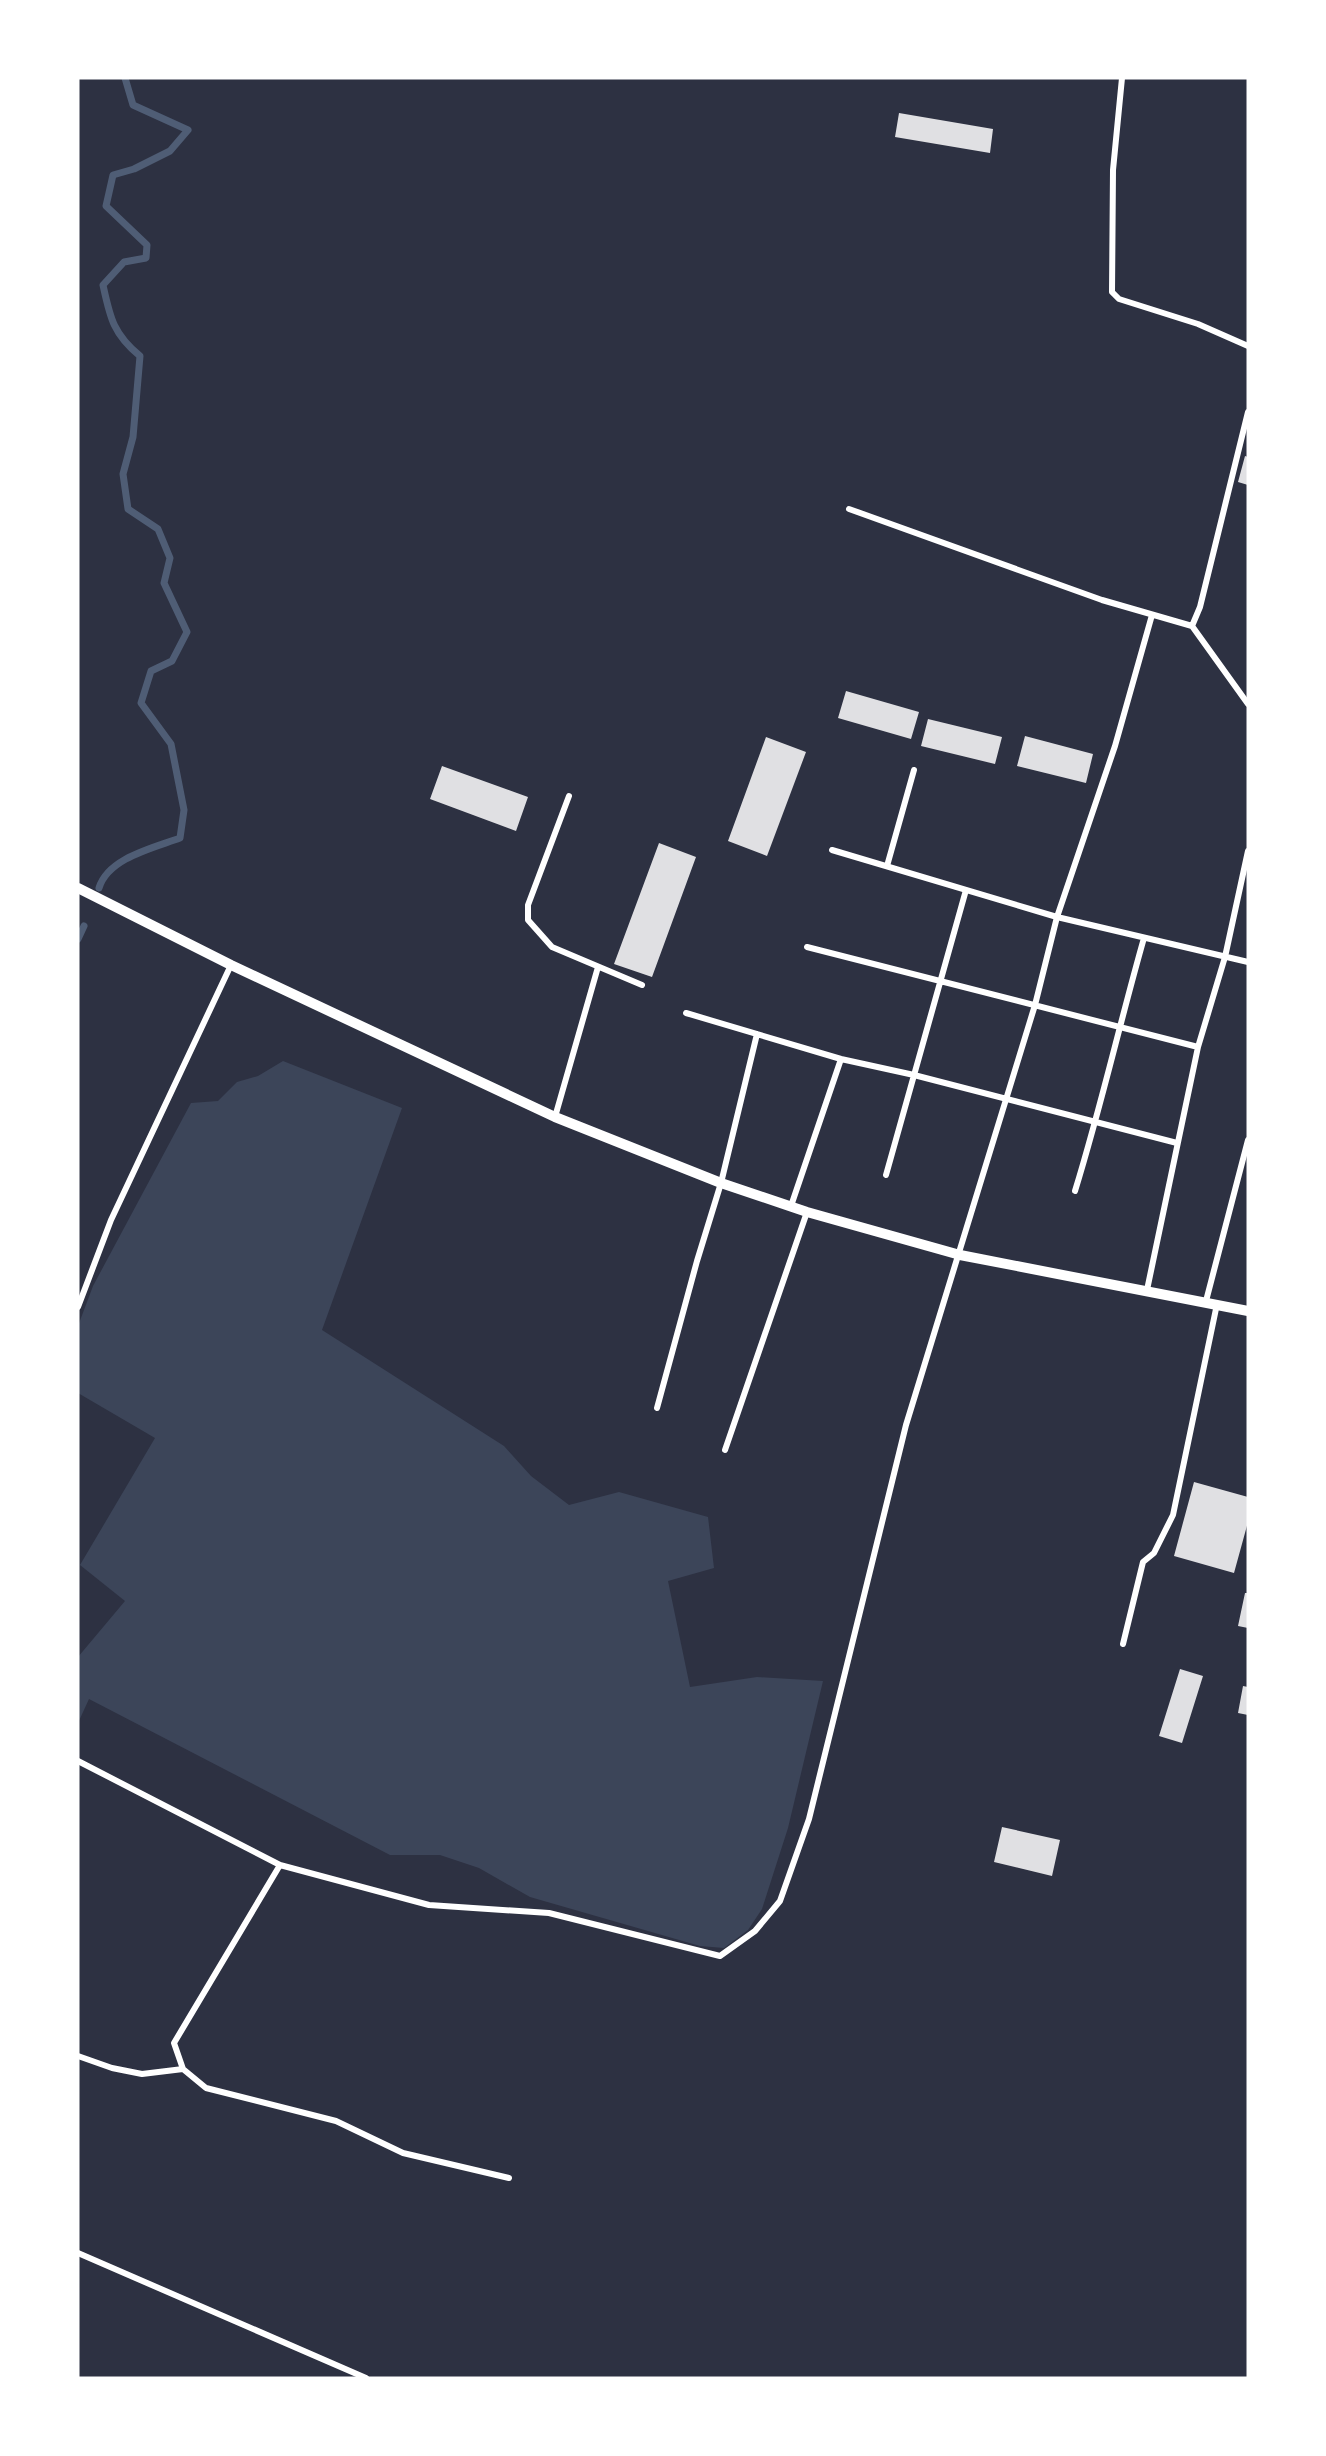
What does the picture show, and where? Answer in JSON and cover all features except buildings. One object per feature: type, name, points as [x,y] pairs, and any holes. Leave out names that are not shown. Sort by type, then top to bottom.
[{"type":"street","points":[[1122,78],[1113,170],[1112,292],[1119,299],[1198,324],[1248,346]]},
{"type":"street","points":[[1192,626],[1200,607],[1248,412]]},
{"type":"street","points":[[849,509],[1102,600],[1192,626],[1248,704]]},
{"type":"street","points":[[78,1761],[280,1865],[429,1905],[549,1913],[720,1956],[755,1931],[780,1901],[809,1819],[906,1425],[1035,1005],[1057,917],[1115,746],[1152,615]]},
{"type":"street","points":[[887,866],[914,770]]},
{"type":"street","points":[[569,796],[528,905],[528,920],[552,947],[642,985]]},
{"type":"street","points":[[832,850],[1057,917],[1248,962]]},
{"type":"street","points":[[1147,1290],[1198,1047],[1226,957],[1248,851]]},
{"type":"street","points":[[78,888],[231,965],[555,1117],[721,1183],[807,1212],[960,1255],[1212,1302],[1248,1311]]},
{"type":"street","points":[[886,1175],[966,890]]},
{"type":"street","points":[[1075,1191],[1096,1122],[1118,1028],[1144,938]]},
{"type":"street","points":[[807,947],[1198,1047]]},
{"type":"street","points":[[78,1307],[111,1220],[231,965]]},
{"type":"street","points":[[555,1117],[598,967]]},
{"type":"street","points":[[686,1013],[841,1059],[1007,1098],[1177,1143]]},
{"type":"street","points":[[657,1408],[721,1183],[757,1034]]},
{"type":"street","points":[[791,1206],[841,1059]]},
{"type":"street","points":[[1123,1644],[1143,1562],[1154,1553],[1173,1515],[1212,1302],[1248,1140]]},
{"type":"street","points":[[725,1450],[807,1212]]},
{"type":"street","points":[[280,1865],[174,2043],[183,2069],[206,2088],[336,2121],[403,2153],[509,2178]]},
{"type":"street","points":[[78,2056],[112,2068],[142,2074],[183,2069]]},
{"type":"street","points":[[78,2253],[366,2378]]},
{"type":"shaded area","points":[[283,1061],[402,1108],[322,1330],[504,1446],[531,1476],[569,1505],[619,1492],[708,1517],[714,1568],[668,1581],[690,1687],[757,1677],[823,1681],[788,1828],[762,1909],[748,1930],[724,1948],[700,1946],[530,1897],[479,1868],[440,1855],[390,1855],[89,1699],[78,1723],[78,1657],[125,1601],[80,1565],[155,1438],[78,1393],[78,1326],[93,1286],[191,1103],[218,1101],[237,1082],[258,1076]]},
{"type":"waterway","points":[[99,888],[104,878],[121,862],[145,850],[180,838],[184,810],[171,744],[141,703],[151,671],[172,661],[187,632],[164,583],[170,558],[158,529],[128,509],[123,474],[133,437],[140,356],[118,332],[103,285],[124,262],[146,258],[147,245],[106,206],[113,175],[134,169],[170,151],[188,130],[133,105],[125,78]]},
{"type":"waterway","points":[[78,939],[84,926]]}]
